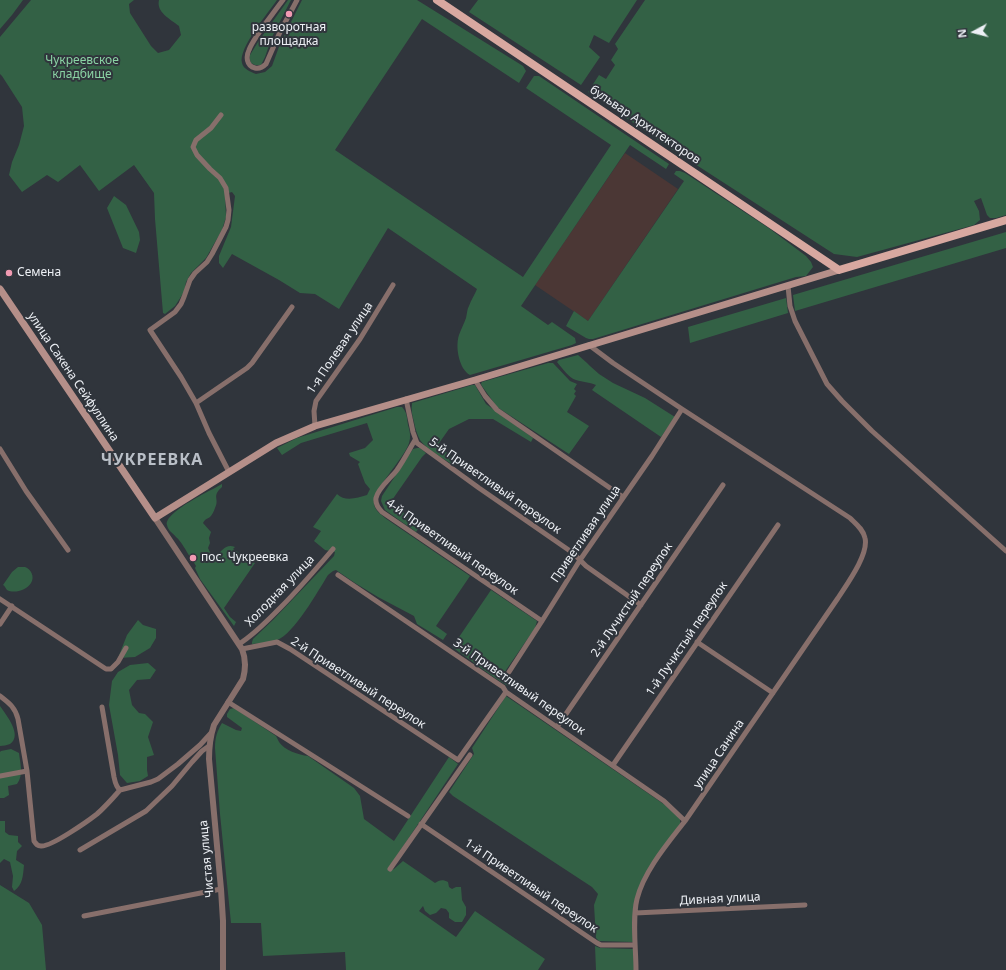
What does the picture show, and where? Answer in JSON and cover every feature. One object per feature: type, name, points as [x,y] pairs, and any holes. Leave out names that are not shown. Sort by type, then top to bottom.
[{"type":"main road","name":"бульвар Архитекторов","points":[[437,0],[839,270]]},
{"type":"main road","points":[[155,518],[276,443],[315,426],[475,380],[1006,220]]},
{"type":"main road","name":"улица Сакена Сейфуллина","points":[[0,289],[155,518]]},
{"type":"street","points":[[283,0],[255,39],[249,50],[247,58],[248,63],[252,67],[262,67],[266,64],[297,0]]},
{"type":"street","points":[[221,115],[211,128],[196,140],[194,147],[197,155],[220,178],[226,188],[229,210],[226,227],[207,262],[190,280],[181,304],[175,312],[150,330],[196,402],[209,433],[229,472]]},
{"type":"street","name":"1-я Полевая улица","points":[[315,426],[314,411],[316,401],[360,339],[393,285]]},
{"type":"street","points":[[788,286],[793,318],[827,384],[872,431],[1006,551]]},
{"type":"street","points":[[196,402],[247,368],[292,307]]},
{"type":"street","points":[[589,345],[613,363],[682,409]]},
{"type":"street","points":[[475,380],[485,396],[497,410],[622,497]]},
{"type":"street","points":[[406,399],[415,440]]},
{"type":"street","name":"Приветливая улица","points":[[509,672],[580,560],[622,497],[652,456],[682,409]]},
{"type":"street","name":"улица Санина","points":[[636,970],[635,913],[641,886],[665,847],[685,821],[838,598],[860,562],[865,549],[866,539],[863,532],[850,518],[682,409]]},
{"type":"street","name":"5-й Приветливый переулок","points":[[415,440],[479,488],[573,553],[586,566],[641,605]]},
{"type":"street","name":"4-й Приветливый переулок","points":[[415,440],[397,470],[378,493],[376,503],[378,507],[542,622]]},
{"type":"street","points":[[0,450],[26,491],[68,550]]},
{"type":"street","name":"2-й Лучистый переулок","points":[[557,727],[723,485]]},
{"type":"street","name":"улица Сакена Сейфуллина","points":[[155,518],[240,646],[246,663],[243,679],[214,725],[209,746]]},
{"type":"street","name":"1-й Лучистый переулок","points":[[613,765],[778,525]]},
{"type":"street","name":"Холодная улица","points":[[240,646],[298,590],[333,550]]},
{"type":"street","name":"3-й Приветливый переулок","points":[[338,575],[491,678],[503,687],[506,692],[664,801],[685,821]]},
{"type":"street","points":[[0,599],[106,669],[111,669],[118,662],[126,648]]},
{"type":"street","points":[[0,624],[12,606]]},
{"type":"street","name":"2-й Приветливый переулок","points":[[240,646],[277,642],[290,649],[458,760],[506,692]]},
{"type":"street","points":[[697,642],[773,693]]},
{"type":"street","points":[[0,696],[12,706],[16,712],[27,771],[34,841],[39,846],[48,844],[69,833],[97,814],[120,790],[158,779],[200,745],[211,733]]},
{"type":"street","points":[[228,702],[408,816]]},
{"type":"street","points":[[102,707],[114,777],[120,790]]},
{"type":"street","points":[[80,850],[146,811],[172,786],[202,751],[209,746]]},
{"type":"street","name":"Чистая улица","points":[[209,746],[221,889],[223,921],[223,970]]},
{"type":"street","points":[[390,869],[470,755]]},
{"type":"street","points":[[0,776],[27,771]]},
{"type":"street","name":"1-й Приветливый переулок","points":[[421,824],[597,943],[601,945],[635,945]]},
{"type":"street","points":[[84,916],[221,889]]},
{"type":"street","name":"Дивная улица","points":[[635,913],[805,905]]},
{"type":"shaded area","points":[[625,153],[678,189],[588,321],[535,285]]},
{"type":"green space","points":[[0,0],[23,0],[0,29]]},
{"type":"green space","name":"Чукреевское кладбище","points":[[31,0],[134,0],[129,4],[130,13],[151,46],[158,53],[169,50],[181,35],[179,26],[162,12],[159,0],[277,0],[249,40],[242,56],[242,63],[244,67],[256,74],[265,72],[272,66],[280,44],[302,0],[417,0],[523,66],[526,71],[519,83],[422,19],[335,150],[523,277],[611,145],[526,88],[534,76],[539,76],[669,164],[666,169],[630,145],[521,306],[548,325],[552,322],[575,338],[576,343],[572,345],[470,375],[463,368],[457,345],[468,307],[477,289],[388,228],[339,309],[315,294],[300,293],[232,254],[223,268],[219,263],[219,256],[231,227],[235,196],[232,192],[225,194],[226,217],[222,230],[206,258],[191,273],[186,282],[184,292],[175,306],[165,314],[163,313],[154,193],[134,165],[99,191],[80,165],[58,182],[47,175],[22,192],[9,175],[24,126],[22,107],[0,74],[0,37]]},
{"type":"green space","points":[[288,0],[291,0],[272,37],[261,65],[251,63],[250,55]]},
{"type":"green space","points":[[478,0],[637,0],[609,43],[594,35],[589,47],[600,57],[581,85],[469,12]]},
{"type":"green space","points":[[645,0],[1006,0],[1006,215],[990,218],[987,215],[981,198],[974,201],[979,211],[980,220],[974,225],[857,257],[834,254],[667,146],[588,92],[599,75],[606,79],[615,65],[611,60],[618,49],[615,44]]},
{"type":"green space","points":[[676,171],[685,173],[770,229],[806,256],[813,267],[806,276],[796,277],[593,339],[586,338],[566,326],[574,311],[588,321],[684,181],[674,174]]},
{"type":"green space","points":[[114,196],[126,205],[139,232],[140,240],[136,253],[123,248],[107,208]]},
{"type":"green space","points":[[1006,232],[1006,248],[795,311],[793,295]]},
{"type":"green space","points":[[786,298],[788,313],[690,343],[688,327]]},
{"type":"green space","points":[[578,355],[599,374],[613,383],[645,398],[675,417],[661,437],[592,390],[596,385],[576,380],[571,377],[557,362],[559,360]]},
{"type":"green space","points":[[548,363],[553,363],[570,381],[577,384],[574,389],[576,391],[574,394],[576,396],[567,412],[589,426],[569,454],[497,407],[481,384],[482,382]]},
{"type":"green space","points":[[475,385],[486,404],[533,438],[531,442],[493,419],[469,419],[449,429],[437,446],[456,459],[453,465],[430,450],[420,440],[416,431],[412,403]]},
{"type":"green space","points":[[397,407],[402,407],[406,413],[410,432],[410,441],[406,450],[382,483],[374,498],[374,504],[377,510],[385,518],[470,576],[436,626],[447,634],[443,640],[417,624],[414,616],[378,597],[336,570],[328,575],[312,601],[291,630],[277,640],[252,644],[253,639],[334,556],[335,552],[325,550],[314,541],[321,531],[313,527],[337,494],[347,499],[355,498],[367,495],[370,489],[365,483],[358,464],[360,462],[350,456],[349,453],[365,448],[373,440],[367,423],[301,443],[282,455],[277,448],[297,438]]},
{"type":"green space","points":[[420,448],[426,453],[390,503],[421,525],[416,532],[385,510],[381,501],[382,496],[413,449]]},
{"type":"green space","points":[[222,484],[222,487],[216,495],[217,502],[214,512],[203,523],[211,532],[208,548],[211,554],[216,556],[222,550],[232,546],[235,547],[233,549],[255,563],[224,608],[230,617],[236,622],[234,626],[200,579],[193,561],[195,559],[193,556],[190,557],[182,544],[169,530],[167,525],[168,520],[180,508]]},
{"type":"green space","points":[[18,567],[25,567],[29,570],[32,574],[32,581],[27,588],[20,591],[13,592],[7,590],[3,585],[12,572]]},
{"type":"green space","points":[[491,590],[537,621],[535,628],[504,673],[512,679],[508,686],[452,647]]},
{"type":"green space","points":[[138,620],[143,625],[156,629],[156,638],[150,648],[135,657],[118,658],[127,635]]},
{"type":"green space","points":[[148,663],[156,670],[150,679],[137,680],[129,690],[132,705],[139,713],[145,714],[153,722],[148,737],[154,755],[147,757],[148,776],[140,781],[127,783],[120,775],[109,705],[112,681],[118,672],[130,665]]},
{"type":"green space","points":[[506,696],[665,805],[680,819],[680,824],[661,850],[635,899],[633,942],[599,941],[596,938],[594,905],[598,894],[592,887],[449,792],[474,754],[472,748]]},
{"type":"green space","points":[[0,706],[12,725],[15,736],[14,740],[10,744],[0,746]]},
{"type":"green space","points":[[234,708],[276,736],[281,745],[288,750],[308,756],[354,788],[360,796],[364,819],[394,841],[449,757],[458,764],[388,871],[394,869],[403,861],[435,883],[443,880],[448,882],[449,887],[452,889],[461,887],[462,900],[466,907],[466,915],[462,922],[455,922],[449,918],[449,913],[446,909],[441,908],[436,913],[430,915],[425,911],[423,906],[419,911],[456,937],[475,911],[545,959],[538,970],[346,970],[345,952],[263,956],[261,923],[231,923],[220,814],[215,741],[222,723],[241,731],[242,728],[227,717],[230,709]]},
{"type":"green space","points":[[11,749],[19,753],[21,769],[20,777],[17,784],[8,786],[9,795],[4,798],[0,798],[0,752]]},
{"type":"green space","points":[[0,821],[5,821],[5,832],[9,835],[18,836],[18,842],[22,846],[17,851],[16,860],[24,865],[23,876],[21,883],[14,891],[12,887],[13,876],[10,862],[4,859],[0,863]]},
{"type":"green space","points":[[0,885],[29,903],[42,925],[46,970],[0,970]]},
{"type":"green space","points":[[595,946],[600,948],[634,949],[634,970],[596,970]]},
{"type":"place","name":"разворотная площадка","points":[[289,14]]},
{"type":"place","name":"Семена","points":[[9,273]]},
{"type":"place","name":"пос. Чукреевка","points":[[193,558]]},
{"type":"district","name":"ЧУКРЕЕВКА","points":[[152,460]]}]
